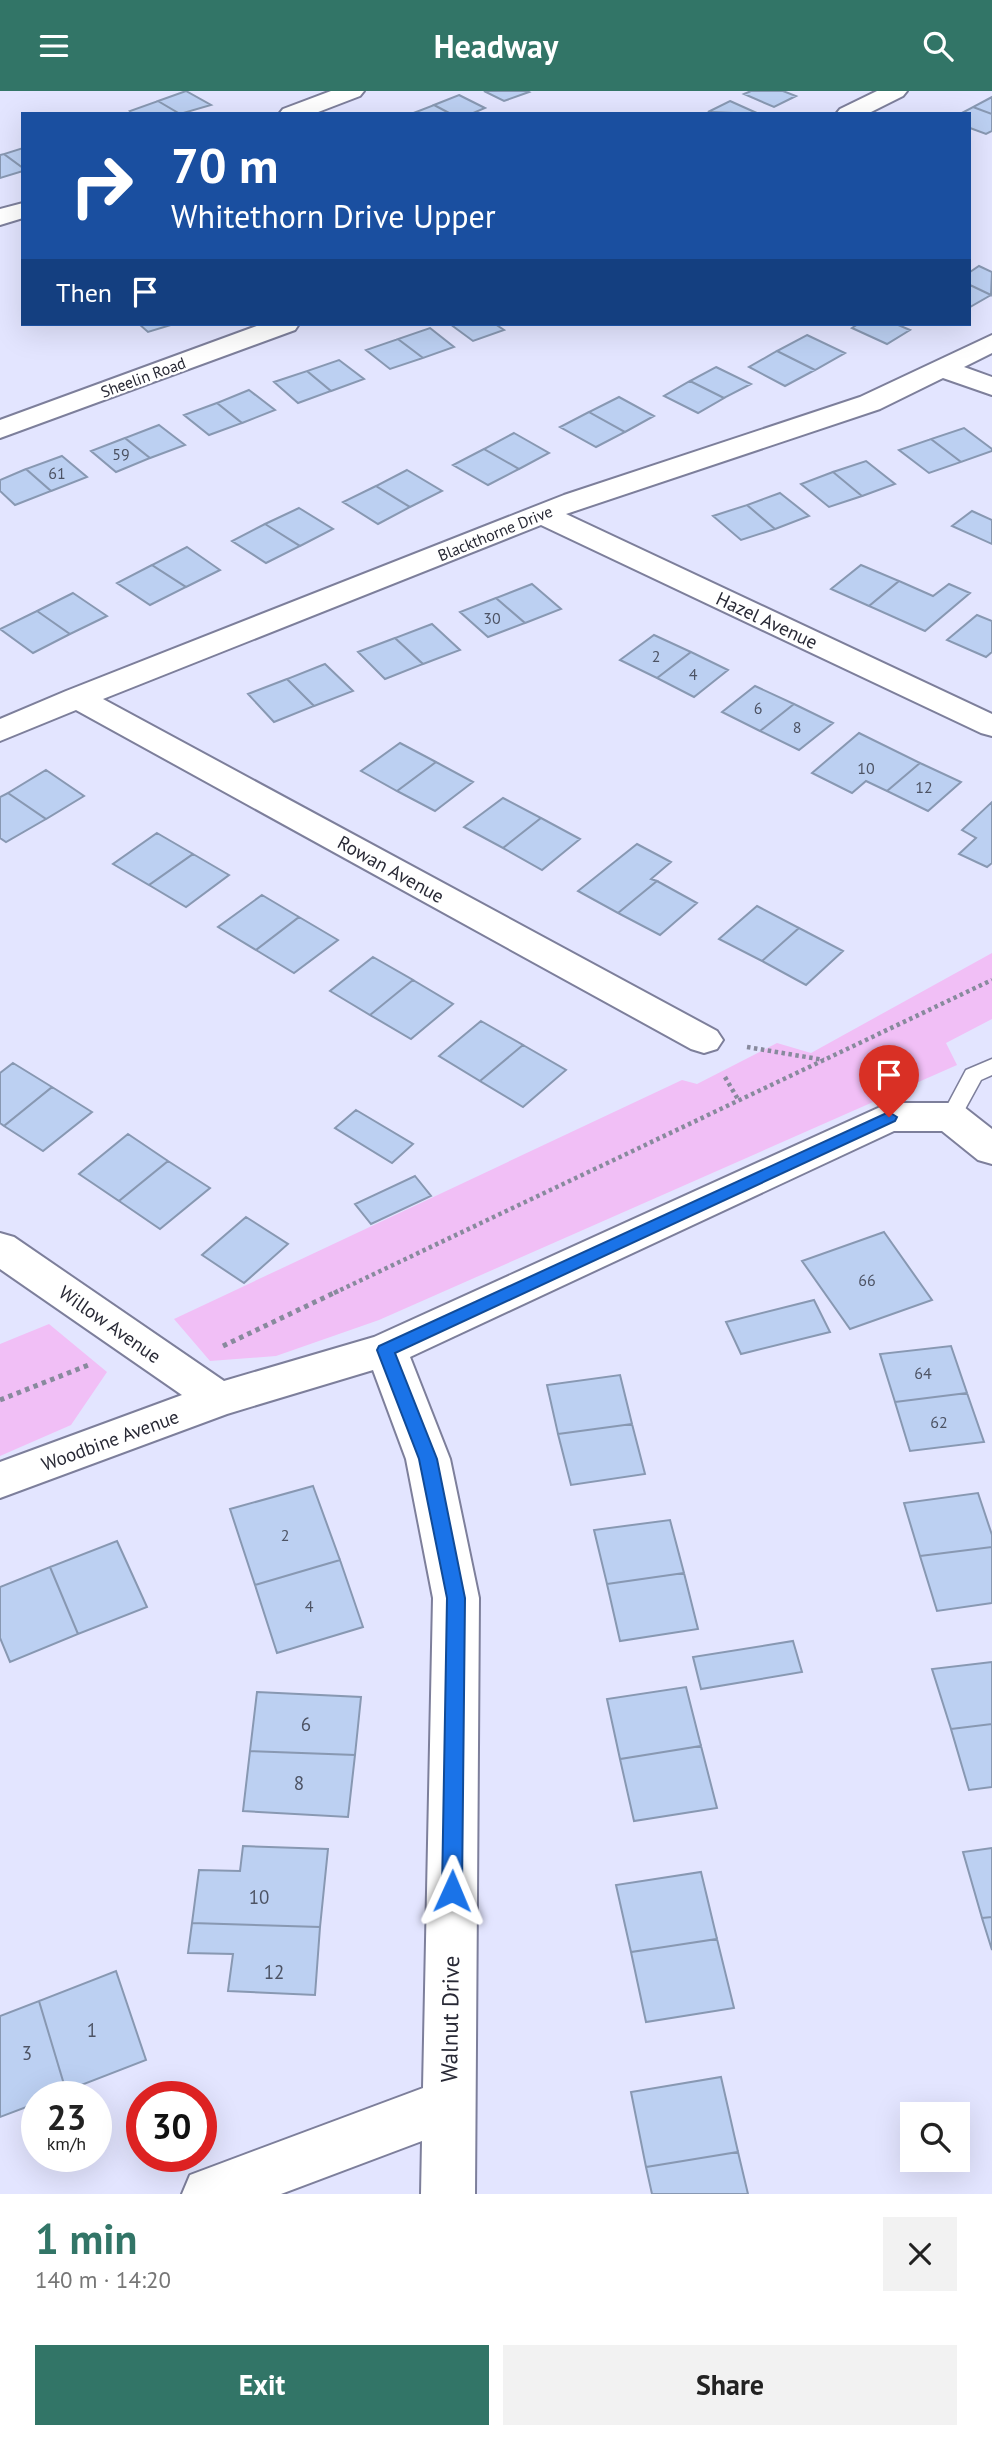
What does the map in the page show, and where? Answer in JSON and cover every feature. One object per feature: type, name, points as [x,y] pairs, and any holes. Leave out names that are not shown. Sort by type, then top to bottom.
[{"type":"street","points":[[296,112],[352,91]]},
{"type":"street","points":[[852,112],[895,91]]},
{"type":"street","points":[[0,218],[21,211]]},
{"type":"street","name":"Sheelin Road","points":[[0,430],[273,326]]},
{"type":"street","name":"Blackthorne Drive","points":[[0,731],[542,514],[870,403],[992,343]]},
{"type":"street","points":[[942,368],[992,387]]},
{"type":"street","name":"Hazel Avenue","points":[[542,514],[992,726]]},
{"type":"street","name":"Rowan Avenue","points":[[77,698],[704,1040]]},
{"type":"street","name":"Woodbine Avenue","points":[[0,1480],[219,1399],[386,1350],[889,1117],[951,1117]]},
{"type":"street","points":[[951,1117],[992,1150]]},
{"type":"street","name":"Willow Avenue","points":[[0,1248],[219,1399]]},
{"type":"street","name":"Walnut Drive","points":[[386,1350],[428,1459],[456,1598],[448,2194]]},
{"type":"street","points":[[209,2194],[449,2105]]},
{"type":"lane","points":[[951,1117],[973,1075],[992,1066]]},
{"type":"path","points":[[175,1369],[992,981]]},
{"type":"path","points":[[0,1399],[140,1345]]},
{"type":"shaded area","points":[[992,953],[992,1019],[946,1043],[957,1065],[379,1320],[276,1356],[210,1361],[174,1319],[682,1080],[697,1084],[777,1043],[811,1053]]},
{"type":"shaded area","points":[[49,1324],[107,1372],[71,1425],[0,1456],[0,1344]]},
{"type":"building","points":[[186,91],[211,105],[177,112],[158,101]]},
{"type":"building","points":[[484,91],[527,91],[529,92],[504,101]]},
{"type":"building","points":[[751,91],[783,91],[796,96],[774,107],[744,94]]},
{"type":"building","points":[[459,95],[485,108],[476,112],[447,112],[434,105]]},
{"type":"building","points":[[992,97],[992,114],[973,107]]},
{"type":"building","points":[[158,101],[177,112],[131,112]]},
{"type":"building","points":[[730,101],[755,112],[708,112]]},
{"type":"building","points":[[434,105],[447,112],[416,112]]},
{"type":"building","points":[[973,107],[992,114],[992,131],[986,134],[971,128],[971,112],[964,112]]},
{"type":"building","points":[[21,149],[21,167],[4,154]]},
{"type":"building","points":[[4,154],[21,167],[21,172],[0,178],[0,155]]},
{"type":"building","points":[[979,266],[992,272],[991,295],[971,285],[971,271]]},
{"type":"building","points":[[971,285],[991,295],[971,306]]},
{"type":"building","points":[[141,326],[168,326],[148,332]]},
{"type":"building","points":[[453,326],[498,326],[504,330],[473,341]]},
{"type":"building","points":[[901,326],[910,330],[887,344],[852,328]]},
{"type":"building","points":[[430,328],[454,347],[423,358],[398,339]]},
{"type":"building","points":[[807,335],[845,353],[815,370],[777,351]]},
{"type":"building","points":[[398,339],[423,358],[390,369],[366,350]]},
{"type":"building","points":[[777,351],[815,370],[785,386],[749,367]]},
{"type":"building","points":[[339,360],[364,379],[331,391],[307,371]]},
{"type":"building","points":[[716,367],[751,384],[724,398],[690,381]]},
{"type":"building","points":[[307,371],[331,391],[298,403],[274,382]]},
{"type":"building","points":[[690,381],[724,398],[698,413],[664,396]]},
{"type":"building","points":[[249,390],[275,410],[242,423],[217,403]]},
{"type":"building","points":[[619,397],[654,416],[625,432],[589,412]]},
{"type":"building","points":[[217,403],[242,423],[209,435],[184,415]]},
{"type":"building","points":[[589,412],[625,432],[596,447],[560,427]]},
{"type":"building","points":[[159,425],[185,445],[150,458],[125,438]]},
{"type":"building","points":[[964,428],[992,451],[961,462],[931,439]]},
{"type":"building","points":[[514,433],[549,453],[519,469],[484,449]]},
{"type":"building","points":[[125,438],[150,458],[116,472],[91,451]]},
{"type":"building","points":[[931,439],[961,462],[929,473],[899,450]]},
{"type":"building","points":[[484,449],[519,469],[488,485],[453,465]]},
{"type":"building","points":[[62,456],[87,477],[51,491],[26,469]]},
{"type":"building","points":[[866,461],[895,484],[862,496],[833,472]]},
{"type":"building","points":[[26,469],[51,491],[15,505],[0,491],[0,480]]},
{"type":"building","points":[[407,470],[442,491],[410,507],[376,486]]},
{"type":"building","points":[[833,472],[862,496],[829,507],[801,484]]},
{"type":"building","points":[[376,486],[410,507],[378,524],[343,502]]},
{"type":"building","points":[[780,493],[809,516],[775,529],[747,505]]},
{"type":"building","points":[[747,505],[775,529],[741,540],[713,516]]},
{"type":"building","points":[[299,508],[333,529],[300,546],[265,524]]},
{"type":"building","points":[[972,511],[992,520],[992,544],[952,526]]},
{"type":"building","points":[[265,524],[300,546],[266,563],[232,541]]},
{"type":"building","points":[[187,547],[220,570],[186,587],[152,565]]},
{"type":"building","points":[[152,565],[186,587],[150,605],[117,583]]},
{"type":"building","points":[[861,565],[899,581],[869,606],[831,589]]},
{"type":"building","points":[[899,581],[933,596],[949,584],[970,593],[925,631],[869,606]]},
{"type":"building","points":[[532,584],[561,609],[525,623],[496,598]]},
{"type":"building","points":[[73,593],[107,616],[70,634],[37,611]]},
{"type":"building","points":[[496,598],[525,623],[488,637],[460,612]]},
{"type":"building","points":[[37,611],[70,634],[33,653],[0,629]]},
{"type":"building","points":[[977,615],[992,621],[992,652],[986,657],[947,640]]},
{"type":"building","points":[[432,624],[460,650],[423,664],[395,638]]},
{"type":"building","points":[[654,635],[691,652],[657,678],[620,660]]},
{"type":"building","points":[[395,638],[423,664],[385,679],[358,652]]},
{"type":"building","points":[[691,652],[728,670],[694,697],[657,678]]},
{"type":"building","points":[[325,664],[353,691],[314,706],[287,679]]},
{"type":"building","points":[[287,679],[314,706],[274,722],[248,694]]},
{"type":"building","points":[[755,686],[794,704],[760,731],[722,712]]},
{"type":"building","points":[[794,704],[833,723],[799,750],[760,731]]},
{"type":"building","points":[[859,733],[920,763],[887,791],[866,781],[852,793],[812,773]]},
{"type":"building","points":[[400,743],[436,762],[397,791],[361,771]]},
{"type":"building","points":[[436,762],[473,782],[435,811],[397,791]]},
{"type":"building","points":[[920,763],[961,782],[928,811],[887,791]]},
{"type":"building","points":[[46,770],[84,796],[46,819],[8,793]]},
{"type":"building","points":[[8,793],[46,819],[6,842],[0,838],[0,797]]},
{"type":"building","points":[[503,798],[541,818],[503,848],[464,827]]},
{"type":"building","points":[[992,802],[992,863],[987,867],[959,854],[976,838],[962,830]]},
{"type":"building","points":[[541,818],[580,839],[542,870],[503,848]]},
{"type":"building","points":[[157,833],[193,854],[149,885],[113,864]]},
{"type":"building","points":[[637,844],[671,862],[651,879],[657,881],[618,913],[578,891]]},
{"type":"building","points":[[193,854],[229,875],[186,907],[149,885]]},
{"type":"building","points":[[657,881],[697,903],[660,935],[618,913]]},
{"type":"building","points":[[262,895],[299,917],[256,950],[218,927]]},
{"type":"building","points":[[757,906],[799,928],[762,961],[719,939]]},
{"type":"building","points":[[299,917],[338,940],[294,973],[256,950]]},
{"type":"building","points":[[799,928],[843,951],[806,985],[762,961]]},
{"type":"building","points":[[373,957],[413,980],[370,1015],[330,991]]},
{"type":"building","points":[[413,980],[453,1004],[411,1039],[370,1015]]},
{"type":"building","points":[[481,1021],[523,1045],[480,1081],[439,1056]]},
{"type":"building","points":[[523,1045],[566,1070],[523,1107],[480,1081]]},
{"type":"building","points":[[13,1063],[52,1087],[4,1126],[0,1123],[0,1073]]},
{"type":"building","points":[[52,1087],[92,1112],[43,1151],[4,1126]]},
{"type":"building","points":[[356,1110],[413,1144],[392,1163],[335,1128]]},
{"type":"building","points":[[128,1134],[168,1161],[119,1201],[79,1174]]},
{"type":"building","points":[[168,1161],[210,1188],[160,1229],[119,1201]]},
{"type":"building","points":[[415,1176],[431,1196],[371,1224],[355,1204]]},
{"type":"building","points":[[246,1217],[288,1244],[244,1283],[202,1255]]},
{"type":"building","points":[[884,1232],[932,1300],[850,1329],[802,1261]]},
{"type":"building","points":[[814,1300],[830,1332],[741,1354],[726,1322]]},
{"type":"building","points":[[951,1346],[967,1393],[895,1402],[880,1354]]},
{"type":"building","points":[[620,1375],[632,1424],[558,1434],[547,1385]]},
{"type":"building","points":[[967,1393],[984,1442],[910,1451],[895,1402]]},
{"type":"building","points":[[632,1424],[645,1474],[571,1485],[558,1434]]},
{"type":"building","points":[[313,1486],[340,1560],[255,1585],[230,1509]]},
{"type":"building","points":[[978,1493],[992,1535],[992,1547],[920,1556],[904,1503]]},
{"type":"building","points":[[670,1520],[684,1573],[607,1584],[594,1530]]},
{"type":"building","points":[[117,1541],[147,1607],[78,1634],[50,1567]]},
{"type":"building","points":[[992,1547],[992,1603],[937,1611],[920,1556]]},
{"type":"building","points":[[340,1560],[363,1627],[277,1653],[255,1585]]},
{"type":"building","points":[[50,1567],[78,1634],[10,1662],[0,1638],[0,1587]]},
{"type":"building","points":[[684,1573],[698,1629],[620,1641],[607,1584]]},
{"type":"building","points":[[793,1641],[802,1672],[701,1689],[693,1657]]},
{"type":"building","points":[[992,1662],[992,1724],[951,1729],[932,1669]]},
{"type":"building","points":[[686,1687],[701,1746],[620,1759],[607,1699]]},
{"type":"building","points":[[257,1692],[361,1697],[355,1755],[250,1751]]},
{"type":"building","points":[[992,1724],[992,1787],[969,1790],[951,1729]]},
{"type":"building","points":[[701,1746],[717,1808],[634,1821],[620,1759]]},
{"type":"building","points":[[250,1751],[355,1755],[348,1817],[243,1811]]},
{"type":"building","points":[[243,1846],[328,1849],[320,1927],[192,1923],[199,1870],[240,1871]]},
{"type":"building","points":[[992,1848],[992,1917],[982,1918],[963,1852]]},
{"type":"building","points":[[701,1872],[717,1939],[631,1952],[616,1885]]},
{"type":"building","points":[[992,1917],[992,1950],[982,1918]]},
{"type":"building","points":[[192,1923],[320,1927],[315,1995],[228,1991],[233,1954],[188,1953]]},
{"type":"building","points":[[717,1939],[734,2008],[646,2022],[631,1952]]},
{"type":"building","points":[[116,1971],[146,2060],[92,2081],[63,2081],[39,2001]]},
{"type":"building","points":[[39,2001],[63,2081],[21,2081],[21,2109],[0,2117],[0,2016]]},
{"type":"building","points":[[721,2077],[738,2152],[646,2167],[631,2092]]},
{"type":"building","points":[[738,2152],[748,2194],[652,2194],[646,2167]]},
{"type":"route","points":[[452,1891],[456,1598],[428,1459],[386,1350],[889,1117]]}]
